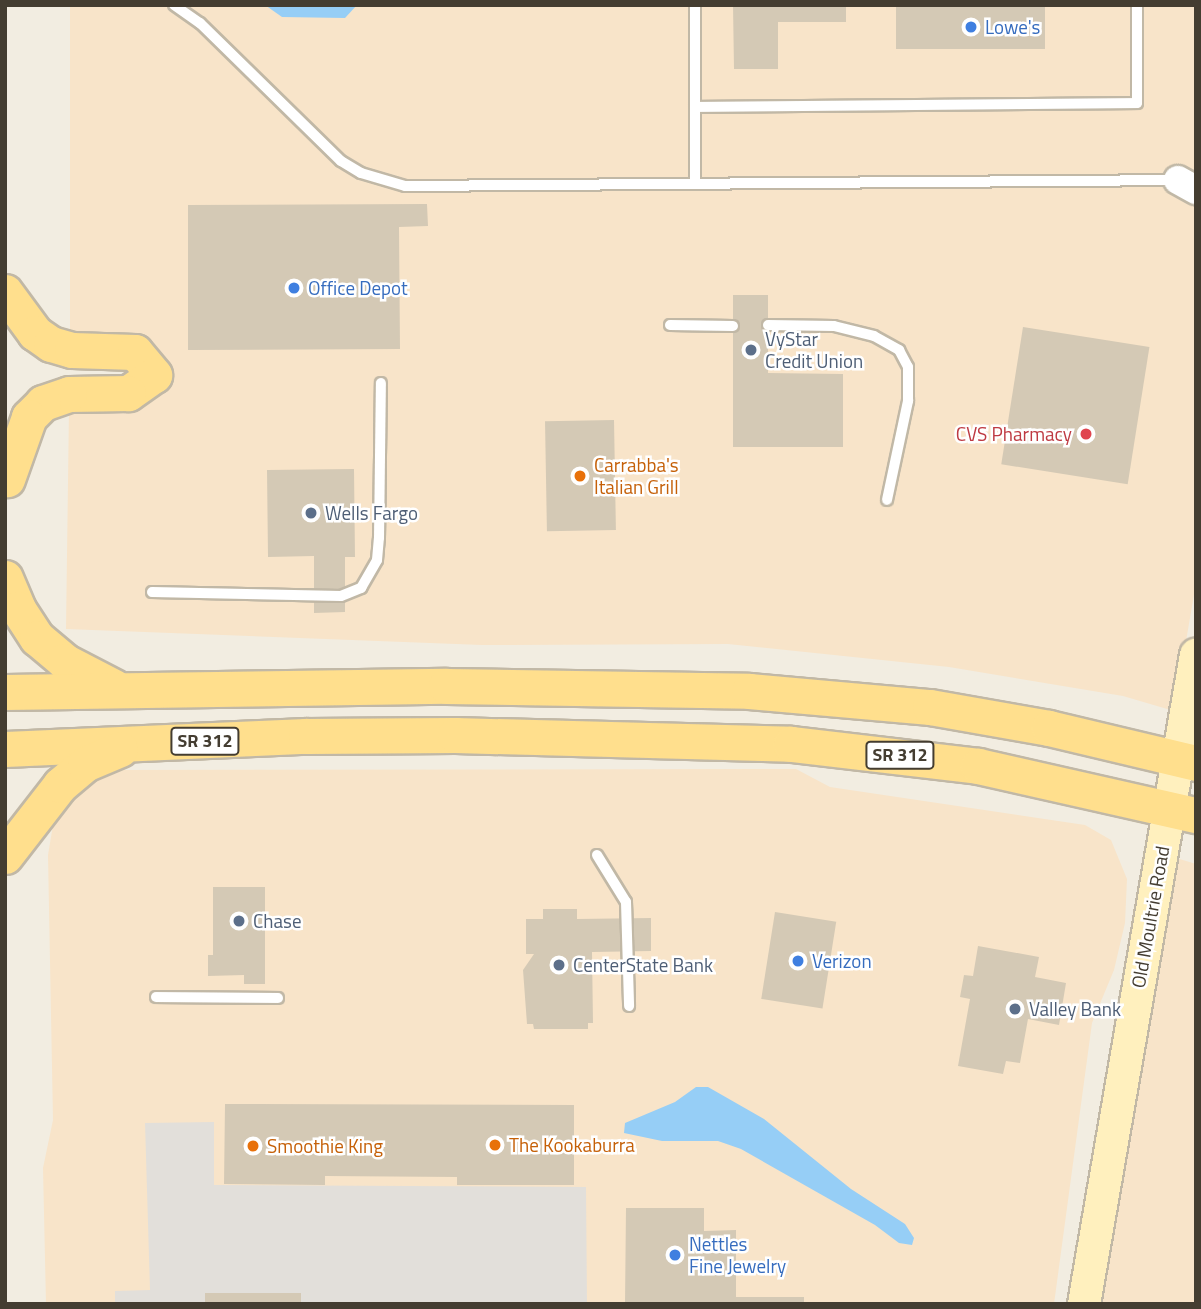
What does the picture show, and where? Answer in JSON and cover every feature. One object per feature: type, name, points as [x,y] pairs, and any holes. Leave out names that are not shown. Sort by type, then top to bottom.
[{"type":"main road","points":[[5,292],[35,333],[51,344],[72,350],[135,352],[154,375],[128,393],[69,394],[43,403],[29,418],[6,492]]},
{"type":"main road","points":[[5,410],[6,492]]},
{"type":"main road","points":[[5,578],[18,610],[37,638],[64,661],[117,689]]},
{"type":"main road","name":"Old Moultrie Road","points":[[1084,1304],[1183,811],[1196,656]]},
{"type":"main road","points":[[599,738],[600,687]]},
{"type":"main road","points":[[5,692],[600,687],[749,691],[930,707],[1187,761]]},
{"type":"main road","name":"SR 312","points":[[5,749],[318,736],[599,738],[766,743],[892,754],[978,766],[1183,811]]},
{"type":"main road","points":[[5,856],[60,785],[85,764],[141,744]]},
{"type":"lane","points":[[174,5],[200,23],[341,160],[382,181],[429,187],[452,183],[1190,183]]},
{"type":"lane","points":[[695,5],[695,184]]},
{"type":"lane","points":[[695,107],[1137,103],[1137,5]]},
{"type":"lane","points":[[670,325],[733,326]]},
{"type":"lane","points":[[768,326],[834,326],[874,336],[900,349],[908,367],[908,401],[887,500]]},
{"type":"lane","points":[[152,592],[341,596],[361,588],[374,568],[379,538],[381,383]]},
{"type":"lane","points":[[597,855],[626,902],[629,1006]]},
{"type":"lane","points":[[156,997],[278,998]]},
{"type":"shaded area","points":[[70,5],[1196,5],[1196,583],[1174,711],[1123,696],[949,667],[728,644],[482,645],[66,629],[69,409],[162,386],[172,376],[164,367],[70,335]]},
{"type":"shaded area","points":[[796,769],[830,787],[1085,825],[1111,840],[1127,879],[1125,923],[1114,970],[1092,1023],[1054,1304],[46,1304],[43,1168],[53,1120],[48,855],[53,825],[71,792],[99,774],[123,770]]},
{"type":"shaded area","points":[[1173,857],[1196,864],[1196,1304],[1097,1304]]},
{"type":"shaded area","points":[[214,1122],[214,1185],[586,1187],[587,1304],[115,1304],[115,1291],[150,1290],[145,1123]]},
{"type":"water","points":[[265,5],[357,5],[345,18],[282,17]]},
{"type":"water","points":[[696,1087],[708,1087],[764,1119],[851,1189],[905,1224],[914,1238],[912,1245],[899,1243],[875,1225],[741,1149],[718,1141],[662,1141],[624,1133],[625,1123],[675,1102]]},
{"type":"building","points":[[733,5],[846,5],[846,22],[778,22],[778,69],[734,69]]},
{"type":"building","name":"Lowe's","points":[[896,5],[1045,5],[1045,49],[896,49]]},
{"type":"building","name":"Office Depot","points":[[427,204],[428,226],[399,227],[400,349],[188,350],[188,205]]},
{"type":"building","name":"VyStar Credit Union","points":[[733,295],[768,295],[768,373],[843,374],[843,447],[733,447]]},
{"type":"building","name":"CVS Pharmacy","points":[[1023,327],[1149,347],[1128,484],[1001,464]]},
{"type":"building","name":"Carrabba's Italian Grill","points":[[614,420],[616,530],[547,531],[545,421]]},
{"type":"building","name":"Wells Fargo","points":[[354,469],[355,557],[345,557],[345,612],[314,613],[314,556],[268,557],[267,470]]},
{"type":"building","name":"Chase","points":[[213,887],[265,887],[265,984],[244,984],[244,975],[208,976],[208,955],[213,955]]},
{"type":"building","name":"CenterState Bank","points":[[543,909],[577,909],[577,919],[651,918],[651,951],[592,952],[593,1023],[588,1023],[588,1029],[534,1029],[533,1024],[527,1024],[523,970],[534,954],[526,954],[526,919],[543,919]]},
{"type":"building","name":"Verizon","points":[[775,912],[836,922],[822,1009],[761,999]]},
{"type":"building","name":"Valley Bank","points":[[978,946],[1039,957],[1035,977],[1066,983],[1059,1025],[1028,1019],[1020,1063],[1006,1061],[1003,1074],[958,1066],[970,999],[960,997],[964,975],[973,976]]},
{"type":"building","points":[[225,1104],[574,1105],[574,1185],[457,1185],[457,1177],[325,1176],[325,1185],[224,1184]]},
{"type":"building","points":[[626,1208],[704,1208],[704,1231],[736,1230],[736,1297],[804,1297],[804,1304],[625,1304]]},
{"type":"building","points":[[205,1293],[301,1293],[301,1304],[205,1304]]},
{"type":"place","name":"Lowe's","points":[[971,27]]},
{"type":"place","name":"Office Depot","points":[[294,288]]},
{"type":"place","name":"VyStar Credit Union","points":[[751,350]]},
{"type":"place","name":"CVS Pharmacy","points":[[1086,434]]},
{"type":"place","name":"Carrabba's Italian Grill","points":[[580,476]]},
{"type":"place","name":"Wells Fargo","points":[[311,513]]},
{"type":"place","name":"Chase","points":[[239,921]]},
{"type":"place","name":"Verizon","points":[[798,961]]},
{"type":"place","name":"CenterState Bank","points":[[559,965]]},
{"type":"place","name":"Valley Bank","points":[[1015,1009]]},
{"type":"place","name":"The Kookaburra","points":[[495,1145]]},
{"type":"place","name":"Smoothie King","points":[[253,1146]]},
{"type":"place","name":"Nettles Fine Jewelry","points":[[675,1255]]}]
